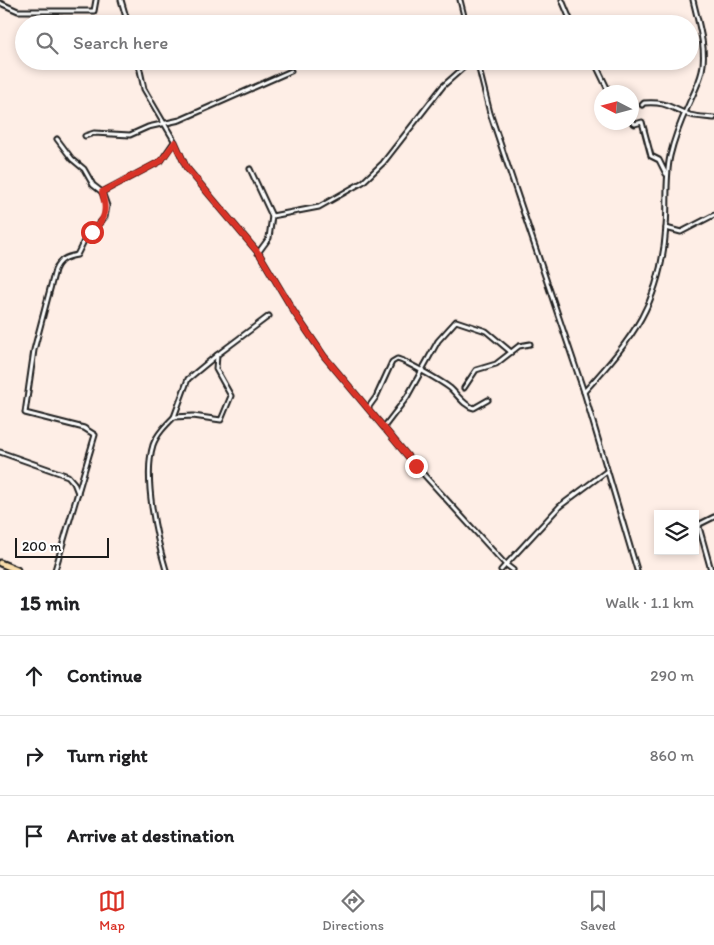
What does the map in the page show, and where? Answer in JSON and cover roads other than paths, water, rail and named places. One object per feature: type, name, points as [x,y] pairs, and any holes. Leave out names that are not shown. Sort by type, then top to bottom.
[{"type":"highway","points":[[0,563],[17,570]]},
{"type":"street","points":[[0,4],[18,11],[94,11],[96,0]]},
{"type":"street","points":[[121,0],[125,15]]},
{"type":"street","points":[[460,0],[464,15]]},
{"type":"street","points":[[562,0],[568,15]]},
{"type":"street","points":[[693,0],[696,15]]},
{"type":"street","points":[[584,392],[621,352],[634,334],[648,307],[663,263],[666,228],[666,176],[670,154],[685,112],[698,87],[702,69],[704,50],[699,27]]},
{"type":"street","points":[[140,70],[144,89],[175,142],[186,167],[258,252],[294,312],[324,356],[416,466],[505,564],[513,570]]},
{"type":"street","points":[[272,216],[319,207],[363,182],[383,163],[443,86],[461,70]]},
{"type":"street","points":[[479,70],[490,113],[584,392],[637,570]]},
{"type":"street","points":[[598,70],[606,85]]},
{"type":"street","points":[[85,136],[94,133],[130,135],[163,122],[180,120],[291,71]]},
{"type":"street","points":[[642,105],[644,103],[657,102],[685,112],[688,115],[714,118]]},
{"type":"street","points":[[639,123],[642,122],[651,156],[659,160],[666,176]]},
{"type":"street","points":[[55,570],[95,435],[84,428],[25,412],[34,350],[51,279],[58,262],[66,257],[77,255],[85,239],[105,217],[107,206],[102,192],[93,185],[84,168],[72,159],[57,139]]},
{"type":"street","points":[[102,192],[161,161],[175,142]]},
{"type":"street","points":[[250,169],[272,216],[269,238],[258,252]]},
{"type":"street","points":[[666,228],[681,232],[714,215]]},
{"type":"street","points":[[166,570],[154,523],[150,469],[154,443],[174,417],[188,379],[268,316]]},
{"type":"street","points":[[384,427],[401,405],[438,341],[456,321],[486,331],[511,352]]},
{"type":"street","points":[[464,388],[476,370],[496,364],[521,345],[530,344]]},
{"type":"street","points":[[174,417],[193,416],[221,420],[231,396],[216,369],[217,355]]},
{"type":"street","points":[[368,408],[376,397],[394,360],[406,361],[421,372],[444,383],[470,407],[480,406],[488,400]]},
{"type":"street","points":[[0,452],[68,476],[79,493]]},
{"type":"street","points":[[501,570],[560,506],[607,471]]},
{"type":"street","points":[[712,570],[699,527],[700,524],[714,517]]}]
